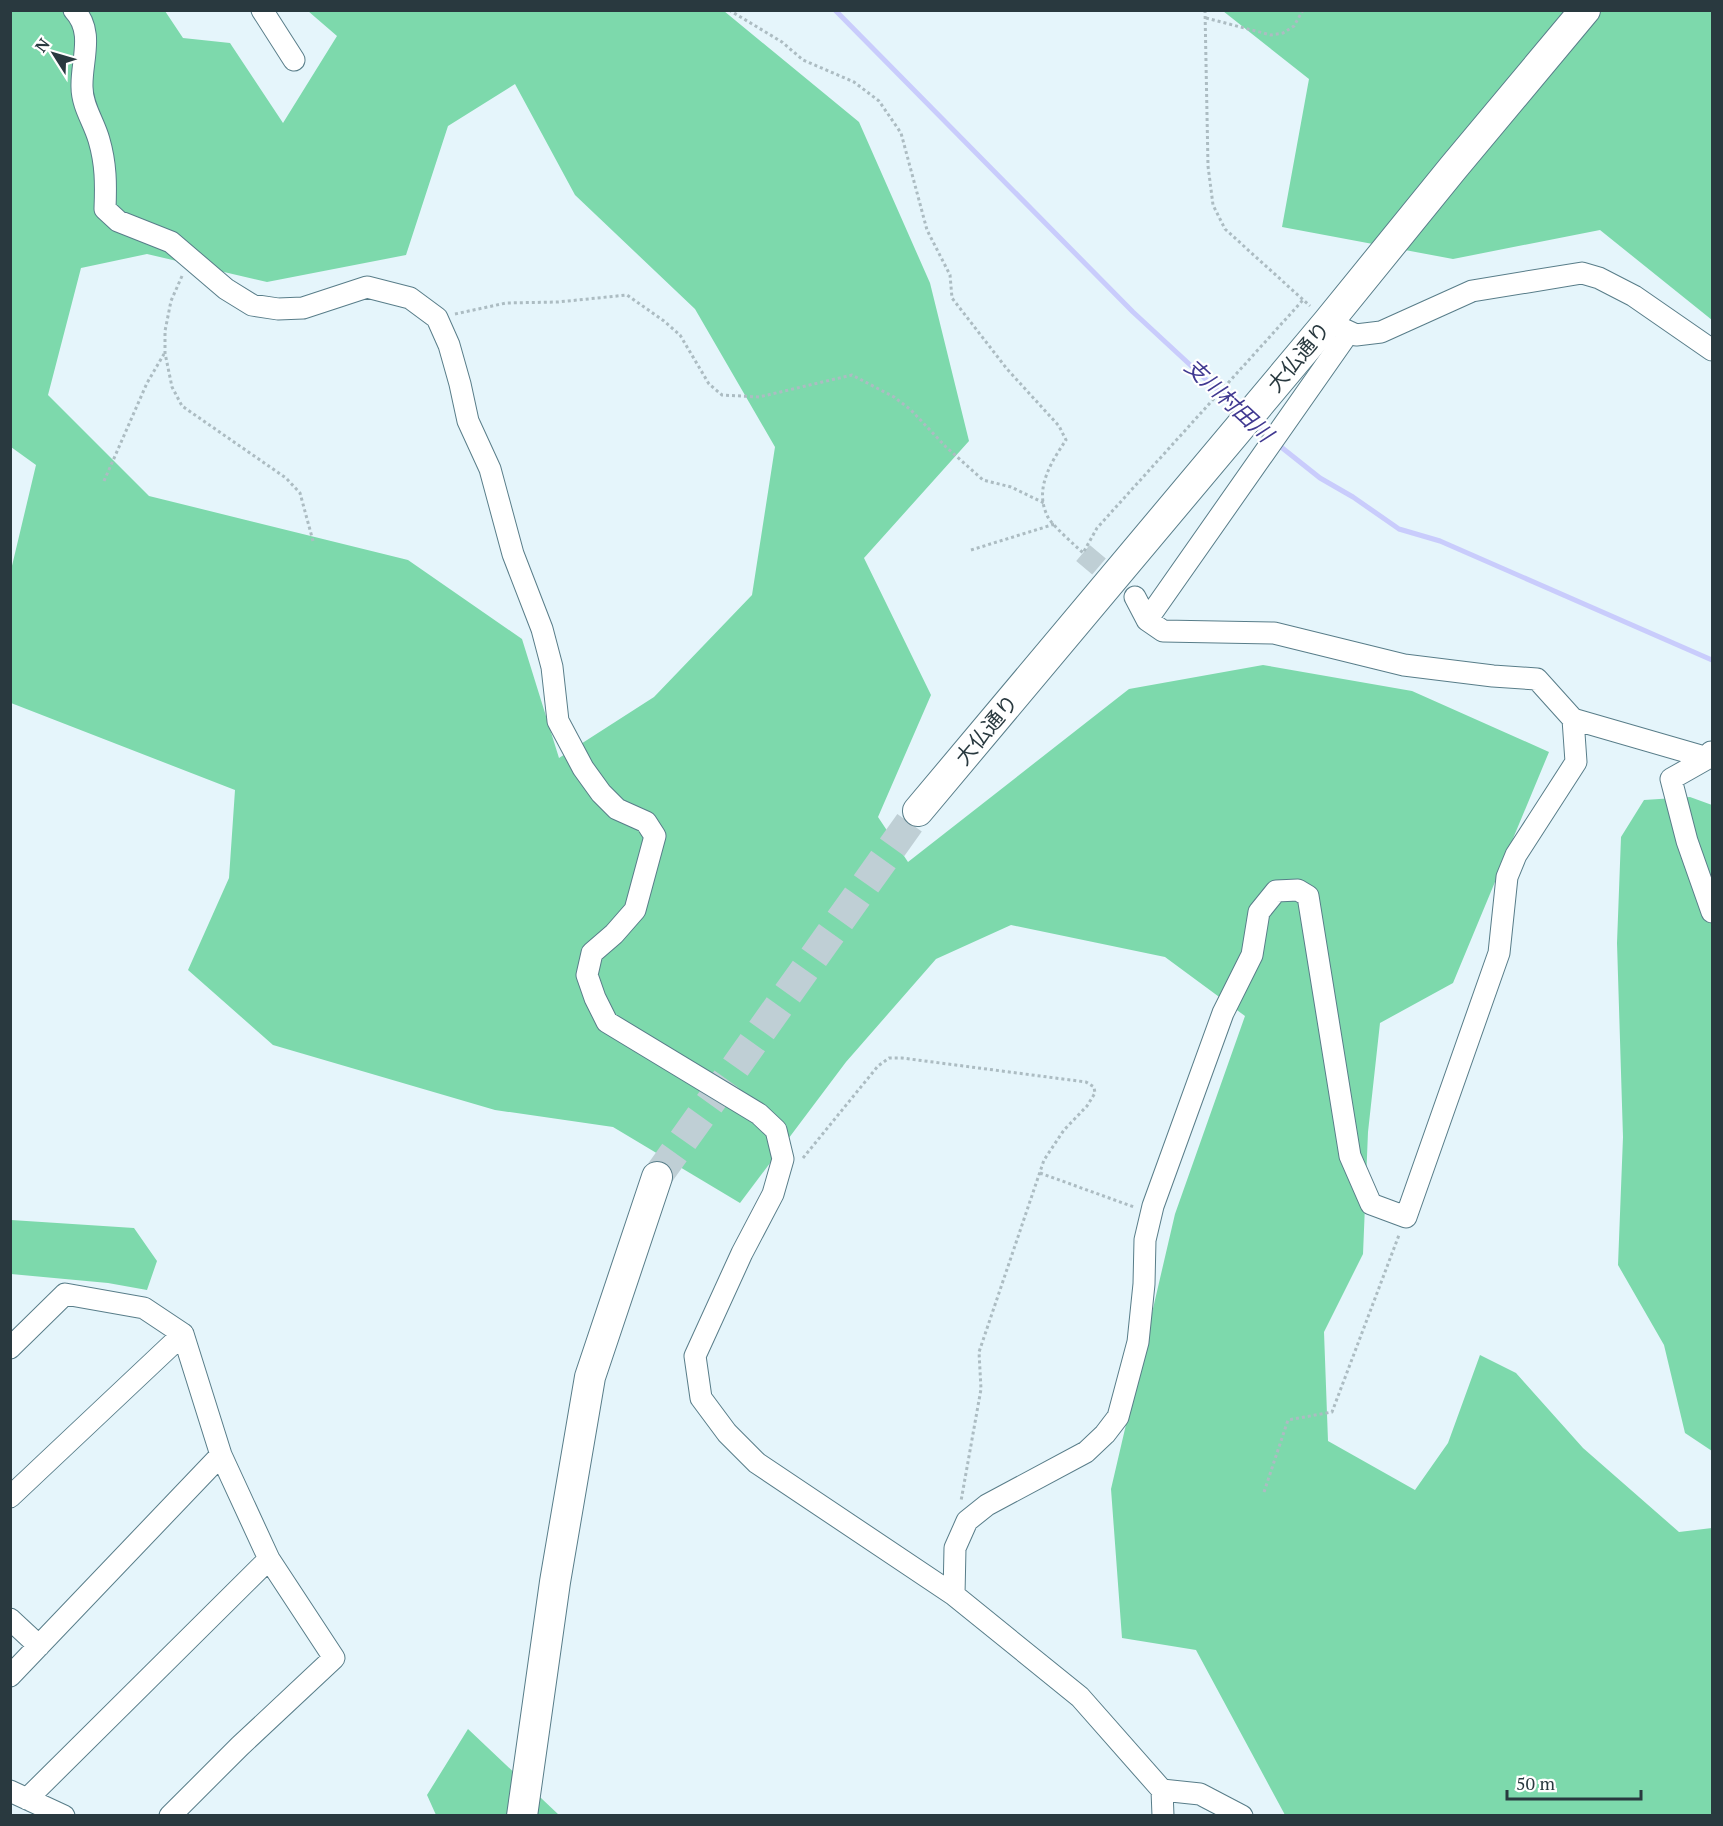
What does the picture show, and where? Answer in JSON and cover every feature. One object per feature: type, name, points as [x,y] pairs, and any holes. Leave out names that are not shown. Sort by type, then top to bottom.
[{"type":"street","points":[[74,10],[86,32],[81,86],[84,103],[99,139],[106,172],[105,209],[118,221],[171,242],[226,289],[252,305],[278,309],[303,308],[368,287],[410,298],[437,318],[460,384],[468,421],[490,469],[513,554],[542,629],[552,667],[558,720],[583,768],[601,793],[617,809],[646,822],[655,836],[635,910],[614,934],[592,953],[587,975],[595,998],[607,1022],[759,1114],[776,1130],[783,1159],[773,1194],[742,1253],[695,1356],[701,1398],[727,1433],[757,1462],[954,1595],[1080,1697],[1162,1790],[1163,1815]]},
{"type":"street","points":[[262,10],[294,60]]},
{"type":"street","name":"大仏通り","points":[[918,811],[1269,393],[1339,327],[1453,168],[1586,10]]},
{"type":"street","points":[[1148,620],[1289,419],[1339,327],[1356,335],[1381,332],[1472,291],[1582,273],[1599,278],[1634,296],[1713,350]]},
{"type":"street","points":[[1135,597],[1148,620],[1163,632],[1274,633],[1404,665],[1537,679],[1573,719],[1710,753]]},
{"type":"street","points":[[954,1595],[955,1548],[967,1521],[987,1505],[1086,1452],[1105,1434],[1118,1417],[1138,1342],[1144,1284],[1145,1240],[1151,1214],[1223,1013],[1252,955],[1259,912],[1276,891],[1298,891],[1308,896],[1350,1156],[1371,1204],[1406,1216],[1499,953],[1507,877],[1516,855],[1576,762],[1573,719]]},
{"type":"street","points":[[1710,753],[1671,779],[1687,841],[1713,912]]},
{"type":"street","points":[[522,1815],[555,1582],[591,1377],[657,1177]]},
{"type":"street","points":[[10,1348],[65,1294],[144,1308],[183,1334],[220,1455],[269,1560],[334,1658],[170,1815]]},
{"type":"street","points":[[10,1497],[183,1334]]},
{"type":"street","points":[[10,1676],[220,1455]]},
{"type":"street","points":[[64,1815],[19,1795],[269,1560]]},
{"type":"street","points":[[10,1619],[39,1646]]},
{"type":"street","points":[[1162,1790],[1200,1794],[1242,1815]]},
{"type":"path","points":[[729,10],[782,42],[803,60],[854,82],[879,101],[901,133],[927,230],[950,275],[952,298],[1007,369],[1059,426],[1066,440],[1047,471],[1043,498],[1047,516],[1083,553],[1097,528],[1303,300]]},
{"type":"path","points":[[1205,10],[1208,166],[1212,205],[1225,229],[1303,300],[1339,327]]},
{"type":"path","points":[[1206,18],[1271,35],[1283,33],[1294,26],[1303,10]]},
{"type":"path","points":[[195,261],[179,280],[171,301],[165,331],[165,353],[172,387],[182,406],[286,478],[300,493],[313,541]]},
{"type":"path","points":[[437,318],[506,303],[558,302],[627,295],[680,335],[709,384],[722,395],[759,397],[852,375],[911,410],[946,447],[983,480],[1011,487],[1044,503]]},
{"type":"path","points":[[104,481],[147,383],[165,353]]},
{"type":"path","points":[[971,550],[1055,524]]},
{"type":"path","points":[[803,1158],[878,1066],[889,1058],[1086,1082],[1094,1087],[1095,1094],[1087,1106],[1064,1130],[1044,1160],[979,1352],[981,1389],[963,1482],[960,1514],[964,1529]]},
{"type":"path","points":[[1040,1173],[1151,1214]]},
{"type":"path","points":[[1264,1492],[1288,1420],[1332,1412],[1406,1216]]},
{"type":"green space","points":[[11,11],[165,11],[183,38],[230,43],[283,123],[337,36],[308,11],[724,11],[859,122],[930,283],[969,441],[864,558],[931,695],[878,817],[908,862],[1129,689],[1263,665],[1412,691],[1549,752],[1453,983],[1380,1023],[1368,1132],[1363,1254],[1324,1332],[1328,1441],[1415,1490],[1448,1443],[1480,1355],[1516,1373],[1583,1448],[1679,1532],[1712,1528],[1712,1815],[1285,1815],[1196,1650],[1122,1638],[1111,1489],[1175,1214],[1245,1016],[1165,957],[1011,925],[936,959],[846,1062],[740,1203],[613,1127],[495,1110],[273,1045],[188,970],[229,878],[235,790],[11,703],[11,570],[36,465],[11,447]],"holes":[[[515,84],[575,195],[695,309],[775,447],[752,595],[654,697],[559,758],[522,639],[408,560],[149,496],[48,395],[81,268],[147,254],[267,282],[406,255],[448,126]]]},
{"type":"green space","points":[[1223,11],[1712,11],[1712,320],[1600,230],[1453,259],[1282,227],[1309,79]]},
{"type":"green space","points":[[1690,797],[1712,805],[1712,1451],[1685,1433],[1664,1345],[1618,1265],[1623,1137],[1617,943],[1621,837],[1644,800]]},
{"type":"green space","points":[[11,1220],[134,1228],[157,1261],[147,1290],[108,1283],[11,1274]]},
{"type":"green space","points":[[468,1729],[559,1815],[436,1815],[427,1795]]},
{"type":"waterway","name":"支川村田川","points":[[835,10],[1133,312],[1240,411]]},
{"type":"waterway","name":"支川村田川","points":[[1254,423],[1269,437]]},
{"type":"waterway","name":"支川村田川","points":[[1276,443],[1320,478],[1353,497],[1399,529],[1440,541],[1712,660]]},
{"type":"tunnel","points":[[1083,553],[1135,597]]},
{"type":"tunnel","points":[[657,1177],[918,811]]}]
